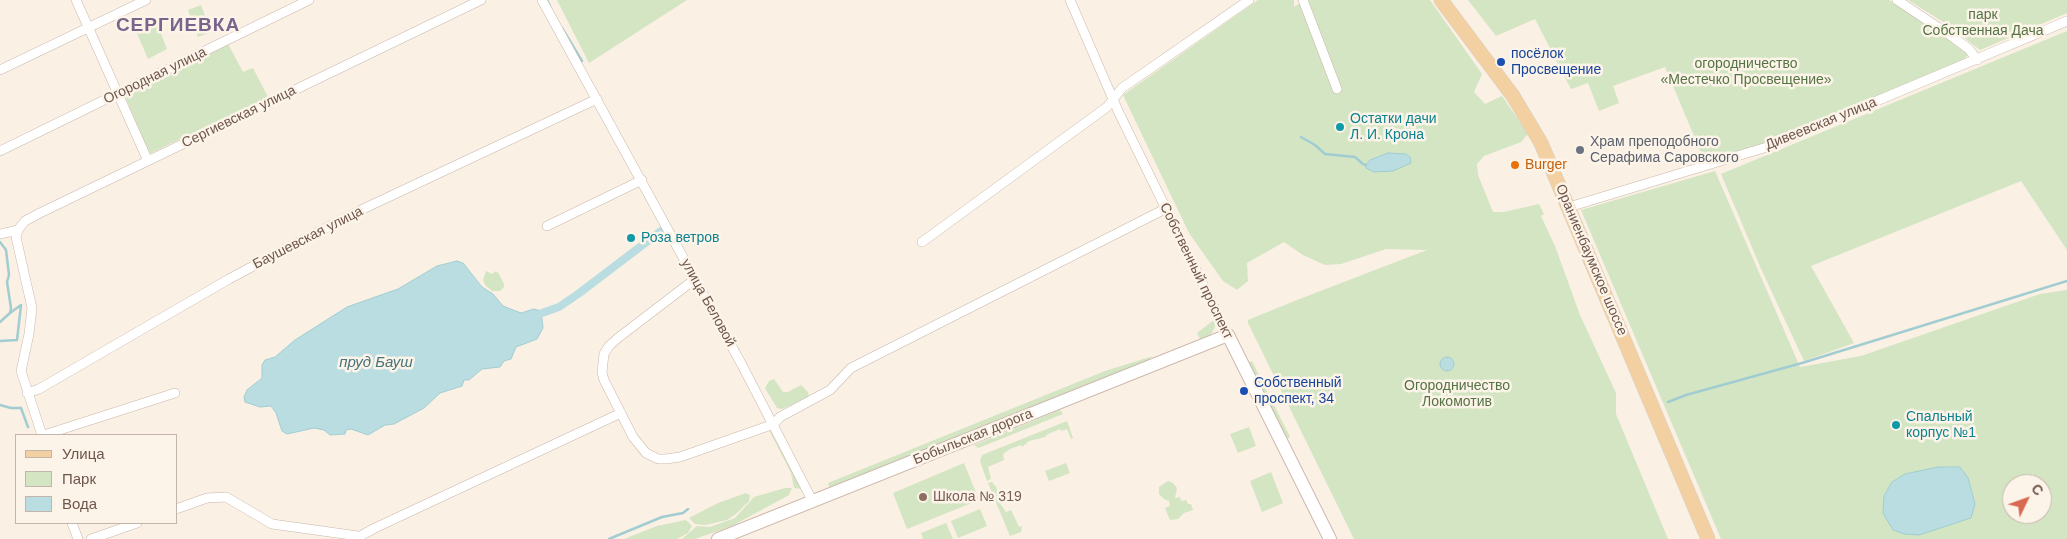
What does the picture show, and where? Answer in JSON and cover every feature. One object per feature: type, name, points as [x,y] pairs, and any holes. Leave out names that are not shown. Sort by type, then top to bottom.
[{"type":"main road","name":"Ораниенбаумское шоссе","points":[[1441,0],[1523,111],[1541,144],[1708,539]]},
{"type":"street","points":[[76,0],[148,161]]},
{"type":"street","points":[[0,70],[146,0]]},
{"type":"street","name":"Огородная улица","points":[[0,151],[309,0]]},
{"type":"street","name":"Сергиевская улица","points":[[0,234],[18,230],[40,213],[481,0]]},
{"type":"street","name":"улица Беловой","points":[[542,0],[598,99],[774,424],[813,502]]},
{"type":"street","name":"Собственный проспект","points":[[1070,0],[1165,209],[1330,539]]},
{"type":"street","points":[[922,242],[1108,107],[1122,88],[1250,0]]},
{"type":"street","points":[[1303,0],[1337,89]]},
{"type":"street","points":[[1896,0],[1969,49],[1977,60]]},
{"type":"street","name":"Дивеевская улица","points":[[1568,207],[1767,147],[2067,21]]},
{"type":"street","name":"Баушевская улица","points":[[27,393],[39,389],[229,279],[287,248],[363,209],[598,99]]},
{"type":"street","points":[[546,226],[642,180]]},
{"type":"street","points":[[695,279],[618,338],[604,354],[602,372],[604,380],[641,448],[652,456],[666,460],[680,457],[774,424],[780,417],[830,390],[851,368],[1165,209]]},
{"type":"street","points":[[18,230],[16,237],[32,308],[21,371],[43,434]]},
{"type":"street","name":"Бобыльская дорога","points":[[718,539],[1228,335]]},
{"type":"street","points":[[46,434],[175,393]]},
{"type":"street","points":[[178,508],[207,498],[226,497],[272,524],[325,535],[356,538],[621,413]]},
{"type":"street","points":[[72,524],[78,539]]},
{"type":"street","points":[[91,539],[135,524]]},
{"type":"green space","points":[[557,0],[687,0],[589,63]]},
{"type":"green space","name":"Огородничество Локомотив","points":[[1258,0],[1294,0],[1294,7],[1305,0],[1430,0],[1482,74],[1474,92],[1485,104],[1502,96],[1528,134],[1521,142],[1484,156],[1477,164],[1478,175],[1493,212],[1504,212],[1539,204],[1544,214],[1541,216],[1555,246],[1580,315],[1616,393],[1616,414],[1668,539],[1354,539],[1248,320],[1427,250],[1386,249],[1341,264],[1325,265],[1303,255],[1284,242],[1247,263],[1248,281],[1237,290],[1223,281],[1189,233],[1123,95]]},
{"type":"green space","name":"огородничество «Местечко Просвещение»","points":[[1468,0],[1889,0],[1960,44],[1967,53],[1967,56],[1964,60],[1760,145],[1705,162],[1665,67],[1613,86],[1619,103],[1599,111],[1588,83],[1571,89],[1535,19],[1496,36]]},
{"type":"green space","name":"парк Собственная Дача","points":[[1908,0],[2067,0],[2067,13],[1980,50],[1948,25]]},
{"type":"green space","points":[[201,5],[211,32],[198,37],[188,10]]},
{"type":"green space","points":[[154,16],[167,49],[148,59],[134,26]]},
{"type":"green space","points":[[2067,31],[2067,250],[2021,181],[1811,266],[1854,343],[1804,361],[1762,271],[1721,174]]},
{"type":"green space","points":[[228,44],[243,72],[253,68],[268,97],[149,154],[125,96],[127,92]]},
{"type":"green space","points":[[1715,171],[1800,367],[1861,356],[2040,294],[2067,290],[2067,539],[1721,539],[1581,210]]},
{"type":"green space","points":[[486,271],[492,274],[496,271],[499,274],[504,284],[500,291],[492,291],[485,285],[483,280]]},
{"type":"green space","points":[[1214,320],[1215,327],[1211,334],[1201,341],[1197,333]]},
{"type":"green space","points":[[1153,356],[1139,366],[830,489],[828,483],[1105,371]]},
{"type":"green space","points":[[1252,361],[1290,437],[1287,439],[1249,363]]},
{"type":"green space","points":[[774,379],[783,392],[788,392],[801,385],[808,392],[809,397],[782,409],[777,408],[765,388],[769,381]]},
{"type":"green space","points":[[1060,410],[1063,414],[981,447],[978,448],[974,445]]},
{"type":"green space","points":[[1067,421],[1073,438],[1071,439],[1067,429],[1061,431],[1060,429],[1045,437],[1029,441],[1022,447],[1021,445],[1010,449],[1003,454],[1004,460],[988,467],[991,479],[987,481],[980,461],[982,455]]},
{"type":"green space","points":[[1249,427],[1256,446],[1238,453],[1230,434]]},
{"type":"green space","points":[[769,430],[772,431],[802,489],[794,488],[791,473]]},
{"type":"green space","points":[[964,463],[979,500],[907,529],[893,493]]},
{"type":"green space","points":[[1066,463],[1070,473],[1049,481],[1045,471]]},
{"type":"green space","points":[[1271,472],[1283,503],[1262,512],[1250,481]]},
{"type":"green space","points":[[1168,481],[1177,488],[1175,498],[1180,497],[1181,501],[1186,500],[1188,504],[1191,504],[1193,510],[1184,513],[1178,519],[1170,520],[1165,508],[1170,506],[1169,501],[1159,494],[1159,487]]},
{"type":"green space","points":[[992,482],[996,487],[1001,505],[1006,512],[1011,510],[1019,527],[1022,526],[1021,532],[1010,536],[988,483]]},
{"type":"green space","points":[[785,488],[792,488],[789,495],[732,526],[695,539],[682,539],[697,526],[710,527],[735,518],[754,497]]},
{"type":"green space","points":[[746,493],[750,495],[749,501],[727,520],[705,525],[695,524],[689,518],[718,503]]},
{"type":"green space","points":[[980,509],[987,526],[958,538],[951,521]]},
{"type":"green space","points":[[686,520],[692,526],[688,533],[677,539],[624,539],[657,526]]},
{"type":"green space","points":[[946,523],[953,539],[923,539],[921,533]]},
{"type":"water","points":[[1388,153],[1406,154],[1410,157],[1411,163],[1393,171],[1374,172],[1366,168],[1370,160]]},
{"type":"water","name":"пруд Бауш","points":[[457,261],[463,263],[482,287],[493,294],[503,306],[521,313],[534,309],[541,311],[543,328],[537,339],[516,347],[511,359],[504,361],[500,367],[482,369],[469,380],[464,380],[462,386],[440,393],[424,408],[394,424],[385,425],[368,435],[351,429],[346,430],[345,434],[330,435],[324,430],[314,428],[287,434],[282,431],[276,413],[271,406],[260,407],[245,402],[244,397],[247,390],[262,378],[262,365],[265,360],[275,357],[295,340],[347,307],[398,289],[437,266]]},
{"type":"water","points":[[1444,357],[1450,357],[1454,364],[1450,371],[1444,371],[1440,367],[1440,361]]},
{"type":"water","points":[[1938,467],[1960,467],[1968,478],[1975,504],[1971,518],[1919,535],[1904,534],[1893,530],[1883,513],[1884,496],[1892,482],[1905,474]]},
{"type":"waterway","points":[[547,0],[550,6]]},
{"type":"waterway","points":[[562,28],[582,61]]},
{"type":"waterway","points":[[1301,137],[1315,145],[1325,154],[1355,157],[1366,165]]},
{"type":"waterway","points":[[542,313],[559,307],[578,294],[661,231]]},
{"type":"waterway","points":[[0,242],[6,250],[9,275],[7,282],[11,308],[10,313],[0,322]]},
{"type":"waterway","points":[[1668,402],[1686,395],[1802,363],[2067,281]]},
{"type":"waterway","points":[[0,341],[17,340],[21,305],[10,313]]},
{"type":"waterway","points":[[0,405],[21,408],[28,427]]},
{"type":"waterway","points":[[609,539],[662,517],[683,513],[688,509]]},
{"type":"place","name":"посёлок Просвещение","points":[[1501,62]]},
{"type":"place","name":"Остатки дачи Л. И. Крона","points":[[1340,127]]},
{"type":"place","name":"Храм преподобного Серафима Саровского","points":[[1580,150]]},
{"type":"place","name":"Burger","points":[[1515,165]]},
{"type":"place","name":"Роза ветров","points":[[631,238]]},
{"type":"place","name":"Собственный проспект, 34","points":[[1244,391]]},
{"type":"place","name":"Спальный корпус №1","points":[[1896,425]]},
{"type":"place","name":"Школа № 319","points":[[923,497]]},
{"type":"district","name":"СЕРГИЕВКА","points":[[178,26]]}]
